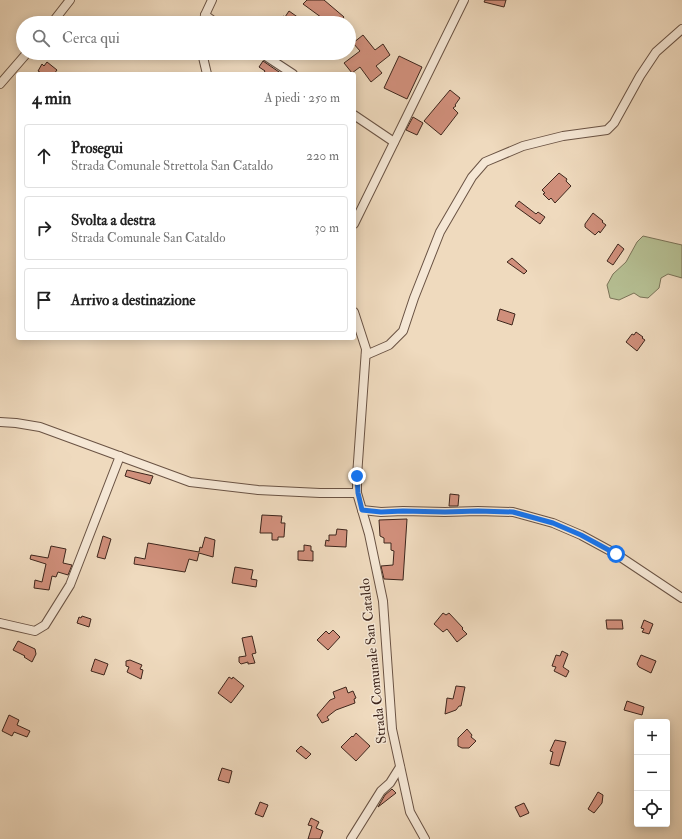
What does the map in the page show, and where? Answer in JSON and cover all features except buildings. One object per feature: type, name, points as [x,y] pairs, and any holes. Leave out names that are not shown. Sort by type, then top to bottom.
[{"type":"street","points":[[57,16],[70,0]]},
{"type":"street","points":[[205,16],[212,0]]},
{"type":"street","points":[[356,220],[464,0]]},
{"type":"street","points":[[366,354],[390,345],[403,331],[414,298],[440,232],[472,177],[485,162],[523,146],[563,136],[607,130],[614,123],[640,76],[656,52],[682,29]]},
{"type":"street","points":[[0,84],[21,60]]},
{"type":"street","points":[[204,60],[207,72]]},
{"type":"street","points":[[272,60],[290,72]]},
{"type":"street","points":[[356,116],[394,142]]},
{"type":"street","name":"Strada Comunale San Cataldo","points":[[356,318],[366,349],[357,476],[358,493],[382,602],[392,729],[410,812],[425,839]]},
{"type":"street","points":[[0,422],[40,426],[190,482],[258,490],[320,494],[358,493]]},
{"type":"street","points":[[0,623],[35,631],[45,625],[70,585],[120,456]]},
{"type":"street","points":[[362,510],[381,512],[513,512],[553,523],[581,535],[616,554],[682,598]]},
{"type":"street","points":[[351,839],[381,791],[390,783],[400,767]]},
{"type":"green space","points":[[643,236],[682,245],[682,278],[668,274],[661,278],[659,288],[648,298],[640,297],[634,293],[619,300],[610,298],[607,285],[613,274],[626,262],[637,242]]},
{"type":"route","points":[[357,476],[358,493],[362,510],[381,512],[513,512],[553,523],[581,535],[616,554]]}]
